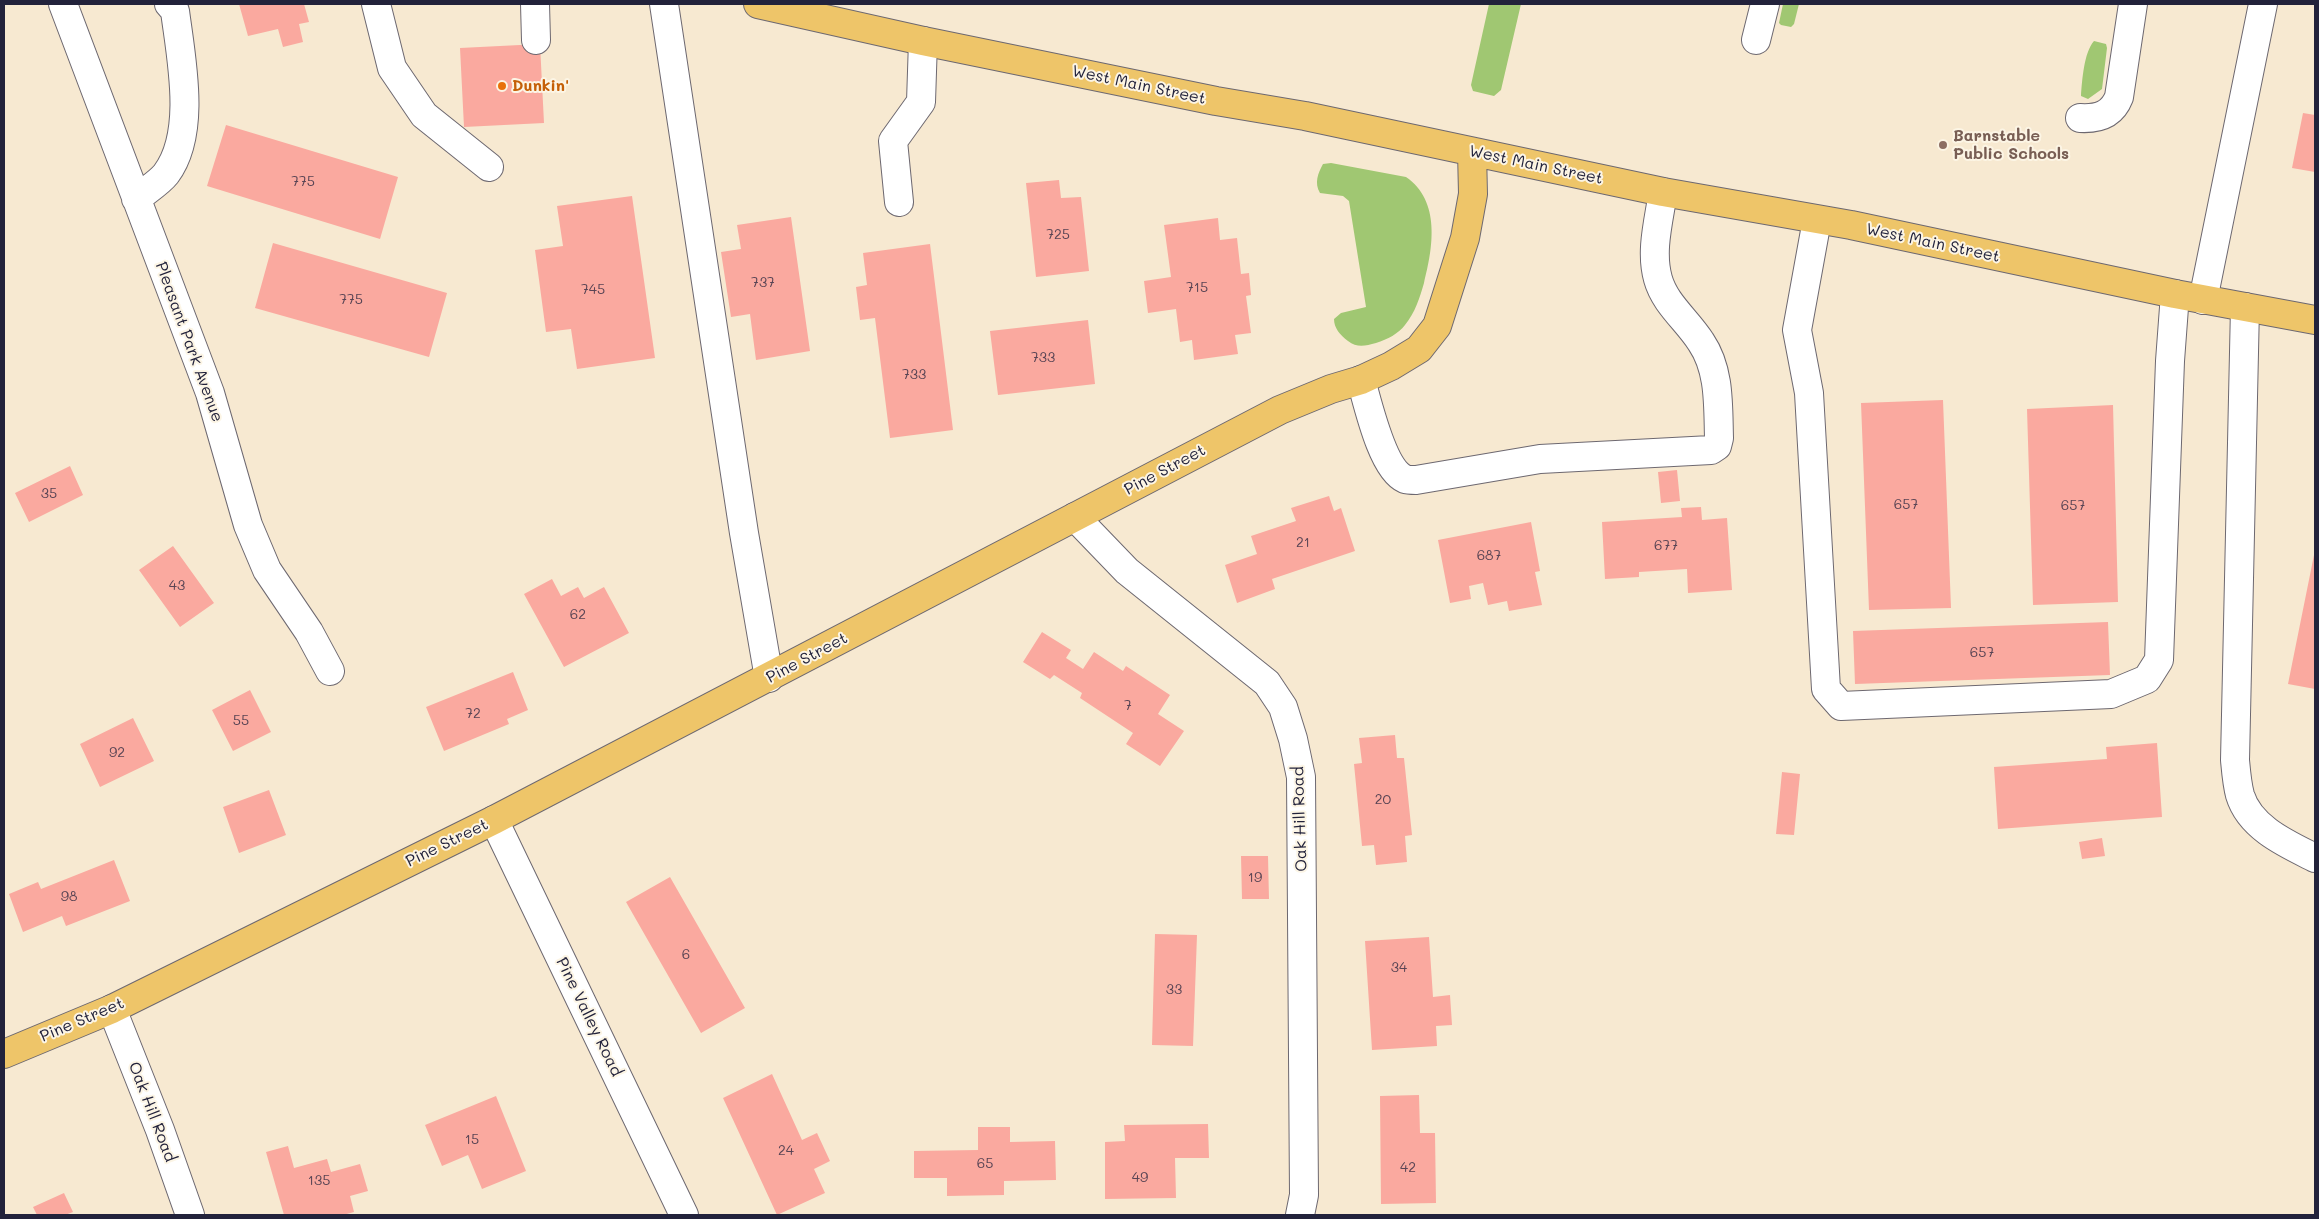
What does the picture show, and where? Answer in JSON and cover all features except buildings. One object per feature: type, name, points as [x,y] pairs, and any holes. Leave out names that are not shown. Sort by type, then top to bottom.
[{"type":"main road","name":"West Main Street","points":[[758,4],[922,41],[1207,99],[1305,116],[1663,192],[1817,220],[2203,300],[2315,320]]},
{"type":"main road","name":"Pine Street","points":[[4,1054],[112,1009],[494,820],[1280,410],[1331,389],[1361,380],[1391,366],[1419,349],[1437,326],[1465,238],[1473,194],[1472,152]]},
{"type":"street","name":"Pleasant Park Avenue","points":[[63,4],[210,393],[248,525],[267,570],[309,632],[330,671]]},
{"type":"street","points":[[136,199],[165,175],[179,148],[186,90],[175,11],[169,4]]},
{"type":"street","points":[[376,4],[392,68],[424,115],[489,167]]},
{"type":"street","points":[[535,4],[536,40]]},
{"type":"street","points":[[664,4],[744,533],[769,678]]},
{"type":"street","points":[[1756,40],[1765,4]]},
{"type":"street","points":[[2080,118],[2102,116],[2116,104],[2119,97],[2133,4]]},
{"type":"street","points":[[2203,300],[2262,4]]},
{"type":"street","points":[[899,202],[893,141],[921,102],[922,41]]},
{"type":"street","points":[[1361,380],[1385,454],[1393,469],[1405,479],[1416,480],[1540,459],[1710,450],[1717,446],[1719,438],[1717,387],[1713,366],[1702,342],[1665,297],[1658,280],[1655,247],[1663,192]]},
{"type":"street","points":[[1817,220],[1797,330],[1809,393],[1826,689],[1841,706],[2111,694],[2147,679],[2159,660],[2170,361],[2175,294]]},
{"type":"street","points":[[2245,307],[2235,760],[2240,796],[2252,816],[2275,838],[2315,858]]},
{"type":"street","name":"Oak Hill Road","points":[[1075,517],[1127,572],[1266,683],[1283,707],[1291,731],[1301,777],[1304,1195],[1300,1215]]},
{"type":"street","name":"Pine Valley Road","points":[[494,820],[684,1215]]},
{"type":"street","name":"Oak Hill Road","points":[[112,1009],[160,1130],[190,1215]]},
{"type":"green space","points":[[1489,4],[1521,4],[1501,90],[1494,96],[1473,91],[1471,85]]},
{"type":"green space","points":[[1783,4],[1799,4],[1794,24],[1791,27],[1779,23]]},
{"type":"green space","points":[[2094,41],[2106,44],[2107,48],[2102,89],[2088,99],[2081,96],[2082,83],[2088,52]]},
{"type":"green space","points":[[1331,163],[1406,177],[1417,187],[1425,199],[1432,226],[1430,255],[1424,283],[1409,320],[1396,334],[1385,340],[1368,345],[1358,346],[1348,341],[1338,331],[1334,322],[1334,319],[1341,313],[1366,307],[1349,201],[1343,196],[1320,193],[1317,186],[1318,174],[1323,164]]},
{"type":"place","name":"Dunkin'","points":[[502,86]]},
{"type":"place","name":"Barnstable Public Schools","points":[[1943,145]]}]
